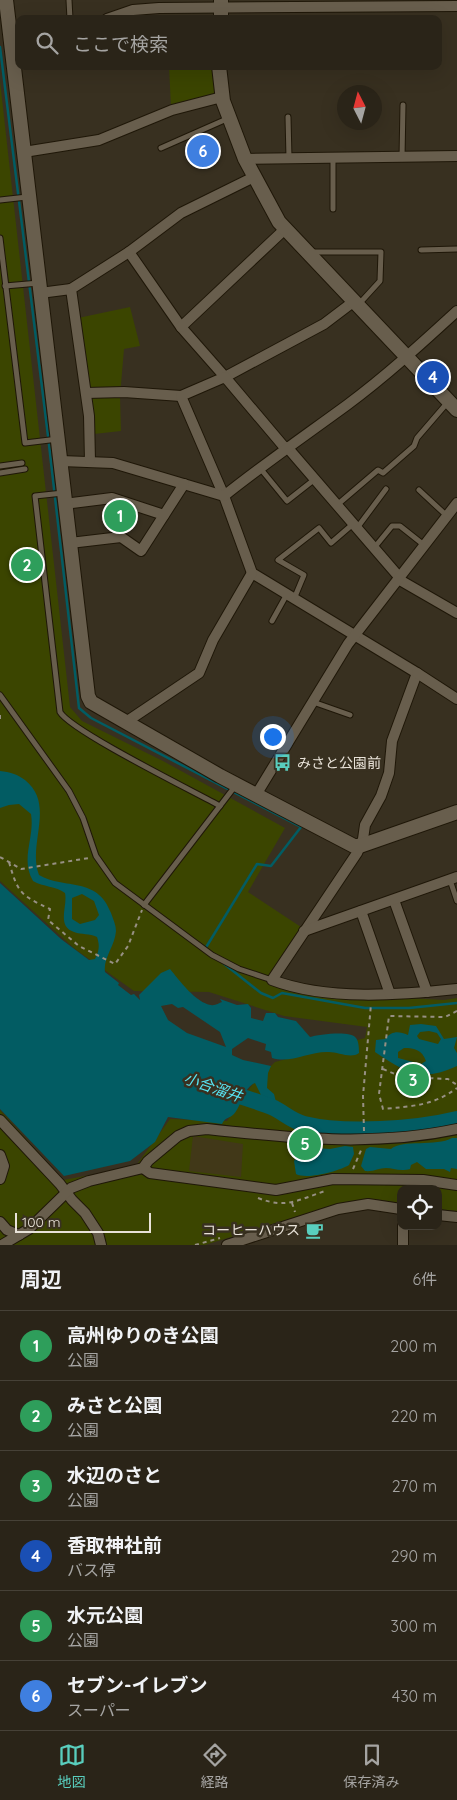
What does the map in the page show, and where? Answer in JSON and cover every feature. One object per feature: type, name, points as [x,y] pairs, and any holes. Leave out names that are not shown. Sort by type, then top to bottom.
[{"type":"street","points":[[6,0],[15,51]]},
{"type":"street","points":[[121,15],[145,8],[457,6]]},
{"type":"street","points":[[17,70],[24,152],[64,499],[88,696],[91,702],[343,842],[360,846],[457,812]]},
{"type":"street","points":[[219,70],[222,97],[229,118],[245,158],[274,214],[285,229],[453,406]]},
{"type":"street","points":[[24,152],[99,140],[172,110],[222,97]]},
{"type":"street","points":[[245,158],[457,156]]},
{"type":"street","points":[[40,288],[71,289],[129,252],[181,213],[254,177]]},
{"type":"street","points":[[181,327],[285,229]]},
{"type":"street","points":[[129,252],[181,327],[356,526],[399,579],[457,612]]},
{"type":"street","points":[[71,289],[89,416],[90,461]]},
{"type":"street","points":[[86,393],[124,392],[181,396],[225,377],[324,324],[355,304]]},
{"type":"street","points":[[224,496],[286,447],[348,404],[406,358],[457,311]]},
{"type":"street","points":[[181,396],[224,496],[252,573],[457,699]]},
{"type":"street","points":[[60,462],[90,461],[113,463],[224,496]]},
{"type":"street","points":[[70,543],[121,537],[141,552],[184,484]]},
{"type":"street","points":[[64,499],[112,498],[164,515]]},
{"type":"street","points":[[256,794],[354,636],[457,503]]},
{"type":"street","points":[[126,722],[199,673],[213,640],[252,573]]},
{"type":"street","points":[[417,673],[392,741],[389,773],[381,796],[365,824],[360,846],[272,980],[321,992],[390,994],[457,989]]},
{"type":"street","points":[[304,931],[453,879]]},
{"type":"street","points":[[394,900],[427,992]]},
{"type":"street","points":[[361,911],[390,994]]},
{"type":"street","points":[[0,1120],[66,1192],[95,1227],[101,1245]]},
{"type":"street","points":[[2,1245],[36,1223],[66,1192],[81,1184],[143,1168],[148,1160],[168,1142],[189,1131],[198,1129],[336,1140],[417,1136],[457,1129]]},
{"type":"street","points":[[0,1155],[4,1166],[0,1179]]},
{"type":"street","points":[[143,1168],[150,1173],[276,1190],[333,1179],[423,1180],[457,1185]]},
{"type":"street","points":[[227,1245],[254,1241],[338,1209],[368,1204],[397,1208]]},
{"type":"street","points":[[442,1215],[457,1217]]},
{"type":"street","points":[[0,1222],[7,1230],[19,1235]]},
{"type":"street","points":[[403,1245],[404,1230]]},
{"type":"lane","points":[[69,0],[70,15]]},
{"type":"lane","points":[[402,157],[403,106]]},
{"type":"lane","points":[[288,117],[289,158]]},
{"type":"lane","points":[[161,148],[229,118]]},
{"type":"lane","points":[[333,158],[333,209]]},
{"type":"lane","points":[[0,200],[29,197]]},
{"type":"lane","points":[[0,238],[25,443],[58,439]]},
{"type":"lane","points":[[421,250],[457,249]]},
{"type":"lane","points":[[307,252],[381,252],[380,281],[355,304]]},
{"type":"lane","points":[[6,286],[40,288]]},
{"type":"lane","points":[[337,505],[378,470],[383,473],[414,446],[417,438],[453,406]]},
{"type":"lane","points":[[0,466],[22,463]]},
{"type":"lane","points":[[259,468],[287,501],[315,479]]},
{"type":"lane","points":[[0,473],[25,469]]},
{"type":"lane","points":[[272,622],[304,575],[278,560],[319,528],[331,543],[356,526],[386,489]]},
{"type":"lane","points":[[419,490],[447,516]]},
{"type":"lane","points":[[64,499],[35,496],[60,712],[64,719],[86,733],[220,806]]},
{"type":"lane","points":[[374,548],[392,526],[400,526],[425,545]]},
{"type":"lane","points":[[0,695],[68,791],[83,818],[99,861],[115,883],[212,955],[239,969],[272,980]]},
{"type":"lane","points":[[312,702],[350,715]]},
{"type":"lane","points":[[144,905],[236,784]]},
{"type":"lane","points":[[453,879],[457,901]]},
{"type":"path","points":[[0,858],[21,869],[86,857],[99,861]]},
{"type":"path","points":[[9,862],[16,886],[26,898],[50,909],[48,920],[79,946],[115,964],[128,946],[144,905]]},
{"type":"path","points":[[364,1133],[363,1096],[372,994]]},
{"type":"path","points":[[383,1069],[402,1077],[448,1079],[457,1086],[442,1099],[422,1105],[383,1109],[379,1094],[389,1016],[445,1017],[457,1011]]},
{"type":"path","points":[[292,1203],[296,1214]]},
{"type":"green space","points":[[169,70],[214,70],[217,95],[171,107]]},
{"type":"green space","points":[[0,81],[70,707],[82,721],[163,761],[285,828],[248,892],[301,927],[268,977],[369,996],[444,1000],[457,998],[457,1211],[442,1209],[442,1185],[397,1185],[397,1202],[375,1199],[340,1203],[205,1245],[0,1245],[0,1110],[63,1180],[135,1167],[170,1119],[227,1121],[252,1085],[275,1062],[365,1038],[367,1027],[284,1016],[209,992],[134,991],[75,949],[0,881]]},
{"type":"green space","points":[[130,307],[140,346],[124,349],[120,396],[121,431],[94,434],[78,318]]},
{"type":"green space","points":[[113,502],[128,506],[122,525],[122,536],[116,536]]},
{"type":"sand","points":[[193,1136],[243,1144],[241,1177],[189,1171]]},
{"type":"water","points":[[0,771],[19,776],[34,790],[39,801],[40,813],[36,851],[39,875],[89,889],[105,901],[111,913],[116,931],[106,962],[105,972],[131,995],[134,994],[140,1000],[139,995],[161,973],[170,969],[188,990],[205,1003],[215,1005],[222,1002],[220,999],[237,1005],[248,1004],[251,1008],[251,1018],[263,1021],[266,1013],[275,1013],[278,1017],[296,1021],[310,1037],[347,1034],[353,1036],[358,1041],[359,1053],[348,1055],[322,1052],[279,1059],[272,1058],[271,1052],[265,1050],[266,1044],[248,1038],[232,1049],[232,1055],[243,1060],[271,1066],[268,1073],[267,1088],[274,1094],[277,1106],[272,1108],[265,1103],[255,1083],[245,1093],[234,1114],[224,1120],[222,1124],[168,1117],[155,1142],[130,1161],[64,1176],[0,1109],[0,883],[61,939],[89,960],[95,959],[99,943],[97,937],[74,932],[65,925],[65,893],[33,881],[29,873],[28,864],[32,823],[31,814],[19,804],[0,808]],"holes":[[[82,894],[94,901],[99,915],[95,920],[80,924],[72,919],[72,898]],[[172,1004],[178,1008],[183,1007],[220,1032],[226,1047],[187,1033],[168,1020],[161,1006]]]},
{"type":"water","points":[[410,1025],[436,1026],[444,1039],[457,1037],[454,1048],[457,1053],[457,1066],[433,1074],[413,1073],[404,1070],[375,1052],[376,1040],[385,1039],[395,1032],[408,1035]],"holes":[[[429,1031],[437,1033],[441,1039],[438,1044],[419,1039],[417,1036],[420,1032]],[[404,1048],[418,1050],[426,1061],[421,1064],[398,1058],[398,1052]]]},
{"type":"water","points":[[457,1138],[457,1169],[451,1168],[450,1172],[444,1169],[426,1169],[417,1162],[411,1165],[410,1169],[403,1170],[386,1168],[365,1171],[361,1166],[366,1149],[370,1147],[391,1149],[403,1144],[437,1142]]},
{"type":"water","points":[[345,1146],[353,1147],[354,1154],[349,1165],[338,1170],[315,1175],[301,1176],[296,1174],[294,1161],[304,1147],[330,1149]]},
{"type":"waterway","points":[[0,47],[79,708],[91,718],[301,827],[271,866],[257,864],[205,949]]},
{"type":"waterway","points":[[223,963],[261,993],[273,998],[282,993],[365,1008],[409,1008],[457,1003]]},
{"type":"waterway","name":"小合溜井","points":[[223,1091],[274,1108],[300,1123],[321,1127],[339,1129],[401,1128],[457,1119]]},
{"type":"place","name":"セブン-イレブン","points":[[203,151]]},
{"type":"place","name":"香取神社前","points":[[433,377]]},
{"type":"place","name":"高州ゆりのき公園","points":[[120,516]]},
{"type":"place","name":"みさと公園","points":[[27,565]]},
{"type":"place","name":"みさと公園前","points":[[283,763]]},
{"type":"place","name":"水辺のさと","points":[[413,1080]]},
{"type":"place","name":"水元公園","points":[[305,1144]]},
{"type":"place","name":"コーヒーハウス","points":[[314,1230]]}]
